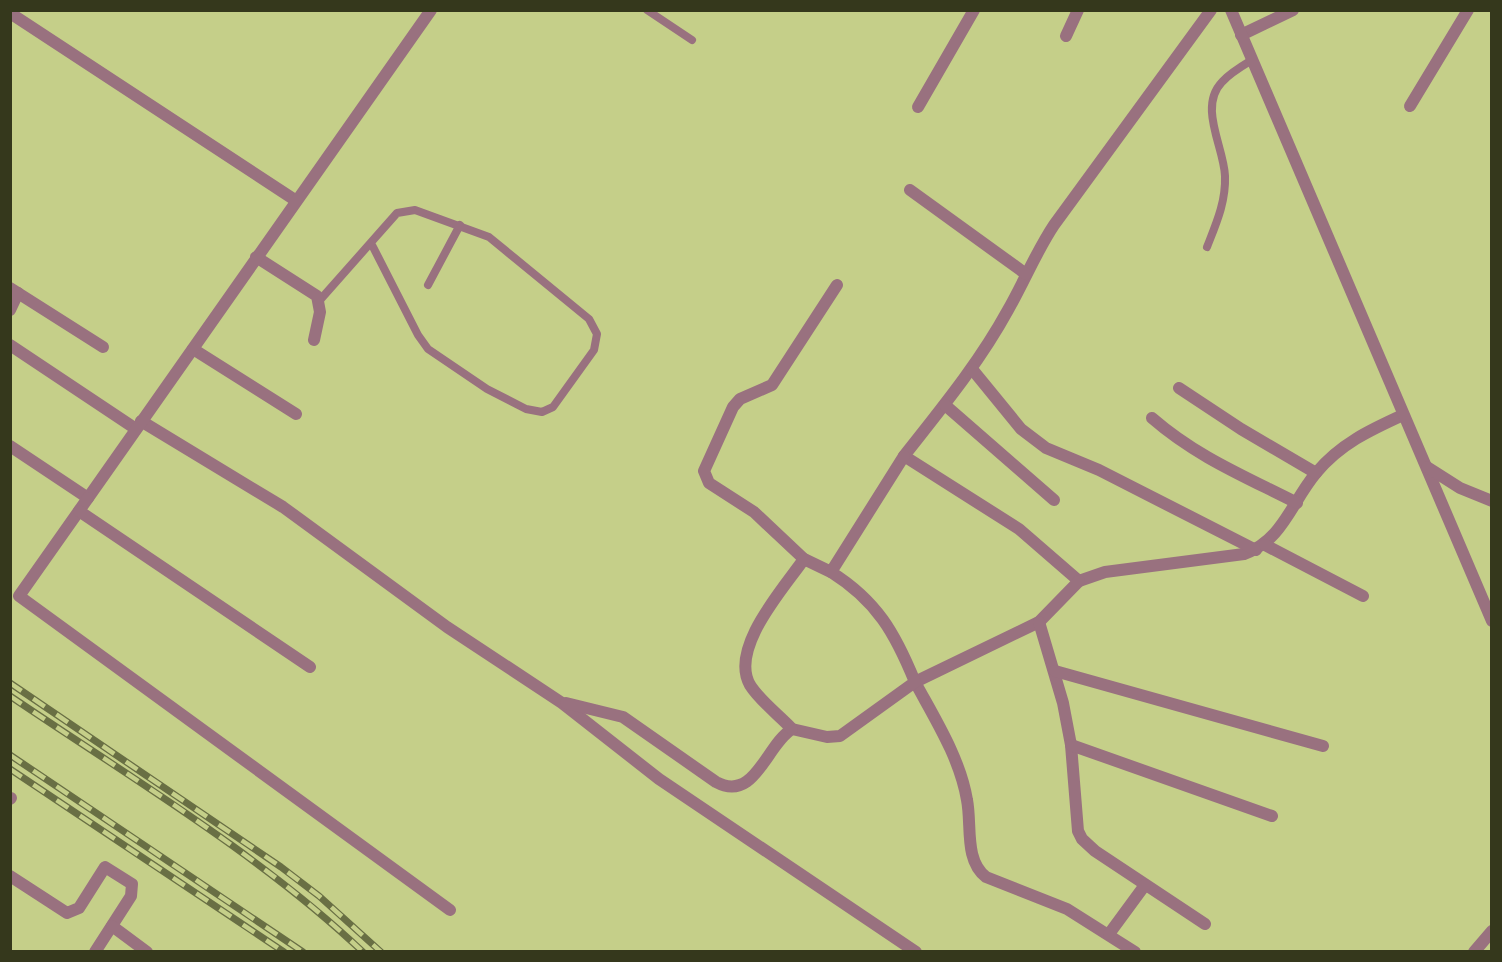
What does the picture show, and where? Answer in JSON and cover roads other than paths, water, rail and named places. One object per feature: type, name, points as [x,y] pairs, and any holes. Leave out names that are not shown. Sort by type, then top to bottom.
[{"type":"street","points":[[918,107],[974,10]]},
{"type":"street","points":[[1066,36],[1078,10]]},
{"type":"street","points":[[831,572],[904,456],[972,369],[1009,309],[1054,225],[1211,10]]},
{"type":"street","points":[[1231,10],[1491,621]]},
{"type":"street","points":[[1241,35],[1293,10]]},
{"type":"street","points":[[1410,106],[1468,10]]},
{"type":"street","points":[[430,11],[295,200],[79,511],[15,593],[450,910]]},
{"type":"street","points":[[10,13],[295,200]]},
{"type":"street","points":[[910,190],[1026,274]]},
{"type":"street","points":[[256,257],[313,292],[320,300],[314,340]]},
{"type":"street","points":[[837,285],[772,385],[740,399],[733,407],[704,471],[709,483],[754,512],[804,559],[855,587],[890,628],[961,774],[970,816],[971,853],[979,872],[986,877],[1047,900],[1135,951]]},
{"type":"street","points":[[10,310],[14,290],[103,347]]},
{"type":"street","points":[[10,345],[138,425],[283,507],[447,627],[562,703],[659,778],[916,951]]},
{"type":"street","points":[[193,348],[296,414]]},
{"type":"street","points":[[972,369],[1021,429],[1046,448],[1099,470],[1363,596]]},
{"type":"street","points":[[1179,388],[1241,429],[1316,473]]},
{"type":"street","points":[[945,405],[1054,500]]},
{"type":"street","points":[[804,559],[764,616],[746,656],[747,677],[752,687],[792,729],[827,736],[840,736],[915,682],[1039,622],[1079,581],[1105,572],[1244,554],[1261,547],[1276,535],[1316,473],[1356,437],[1403,415]]},
{"type":"street","points":[[1152,418],[1181,443],[1203,457],[1297,503]]},
{"type":"street","points":[[10,446],[88,498]]},
{"type":"street","points":[[904,456],[1020,529],[1079,581]]},
{"type":"street","points":[[1426,466],[1469,493],[1491,501]]},
{"type":"street","points":[[79,511],[310,667]]},
{"type":"street","points":[[1039,622],[1055,671],[1071,745],[1076,820],[1082,839],[1095,851],[1205,924]]},
{"type":"street","points":[[1055,671],[1323,746]]},
{"type":"street","points":[[562,703],[623,717],[728,788],[747,783],[792,729]]},
{"type":"street","points":[[1071,745],[1272,816]]},
{"type":"street","points":[[10,876],[62,910],[72,913],[79,908],[102,868],[109,867],[132,884],[131,896],[95,951]]},
{"type":"street","points":[[1109,934],[1145,885]]},
{"type":"street","points":[[112,926],[147,951]]},
{"type":"street","points":[[1474,951],[1491,931]]},
{"type":"lane","points":[[647,10],[692,40]]},
{"type":"lane","points":[[1207,248],[1223,204],[1225,189],[1224,165],[1212,115],[1213,99],[1222,81],[1252,60]]},
{"type":"lane","points":[[320,300],[397,213],[408,209],[460,225],[489,237],[507,248],[595,326],[597,334],[594,350],[553,407],[534,412],[526,410],[487,389],[429,349],[418,335],[371,243]]},
{"type":"lane","points":[[428,285],[460,225]]},
{"type":"railway","points":[[10,683],[281,867],[319,896],[381,952]]},
{"type":"railway","points":[[10,696],[238,849],[323,916],[363,952]]},
{"type":"railway","points":[[10,755],[303,952]]},
{"type":"railway","points":[[10,769],[284,952]]}]
